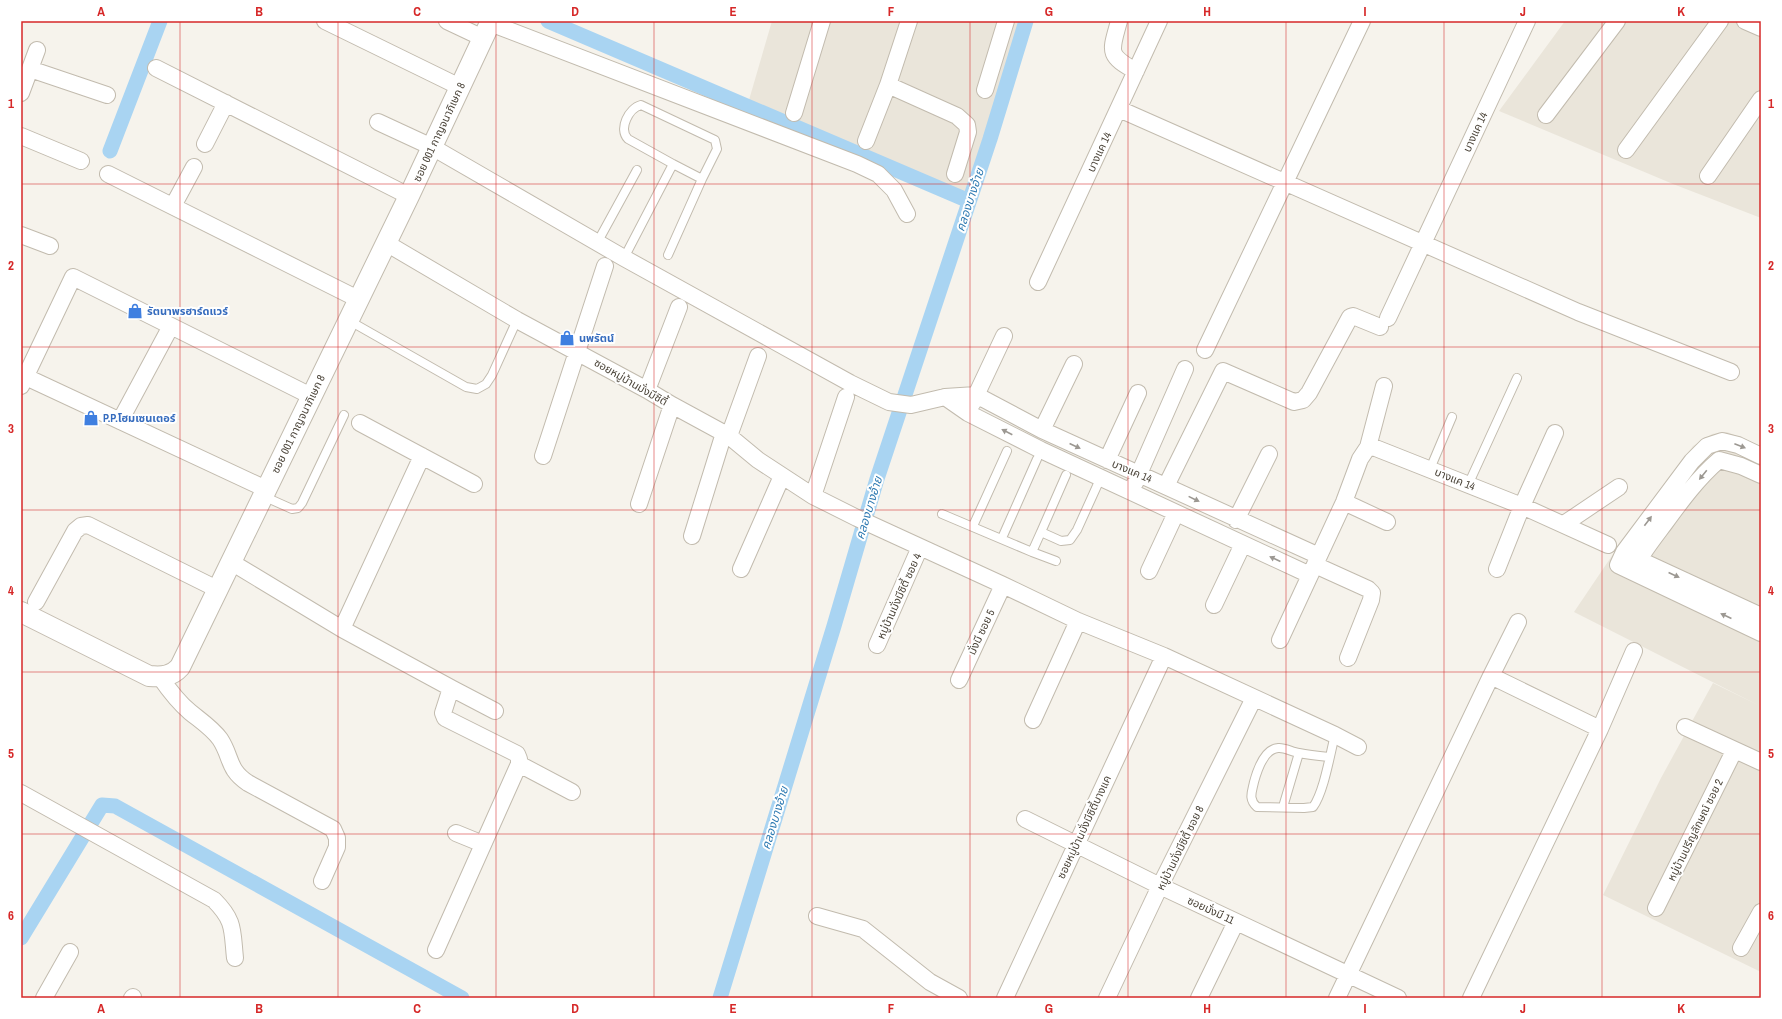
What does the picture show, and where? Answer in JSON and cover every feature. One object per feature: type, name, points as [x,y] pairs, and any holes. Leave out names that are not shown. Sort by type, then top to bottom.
[{"type":"street","points":[[325,21],[460,87]]},
{"type":"street","points":[[447,21],[488,27],[857,164],[878,174],[894,190],[907,214]]},
{"type":"street","points":[[794,113],[822,21]]},
{"type":"street","points":[[866,141],[888,86],[909,21]]},
{"type":"street","points":[[985,90],[1006,21]]},
{"type":"street","points":[[1119,21],[1112,44],[1113,55],[1119,62],[1136,71]]},
{"type":"street","name":"บางแค 14","points":[[1038,282],[1159,21]]},
{"type":"street","points":[[1205,350],[1362,21]]},
{"type":"street","name":"บางแค 14","points":[[1166,486],[1223,371],[1294,402],[1303,400],[1309,393],[1350,317],[1353,316],[1384,323],[1527,21]]},
{"type":"street","points":[[1546,115],[1617,21]]},
{"type":"street","points":[[1626,150],[1720,21]]},
{"type":"street","points":[[1745,21],[1761,28]]},
{"type":"street","name":"ซอย 001 กาญจนาภิเษก 8","points":[[160,677],[175,672],[180,666],[409,196],[488,27]]},
{"type":"street","points":[[21,93],[37,50]]},
{"type":"street","points":[[156,68],[409,196]]},
{"type":"street","points":[[30,69],[106,95]]},
{"type":"street","points":[[888,86],[957,116],[967,125],[968,132],[954,174]]},
{"type":"street","points":[[1708,176],[1761,99]]},
{"type":"street","points":[[205,144],[226,103]]},
{"type":"street","points":[[1119,109],[1578,312],[1732,372]]},
{"type":"street","points":[[378,122],[432,147],[597,243],[850,383],[889,402],[911,405],[945,397],[976,395]]},
{"type":"street","points":[[21,136],[81,161]]},
{"type":"street","points":[[174,206],[194,167]]},
{"type":"street","points":[[108,174],[358,300]]},
{"type":"street","points":[[21,235],[50,246]]},
{"type":"street","name":"ซอยหมู่บ้านมั่งมีซิตี้","points":[[386,242],[517,320],[647,390],[726,435],[758,460],[813,496],[873,526],[920,547]]},
{"type":"street","points":[[542,456],[605,266]]},
{"type":"street","points":[[265,493],[120,421],[23,382],[73,277],[311,396]]},
{"type":"street","points":[[647,390],[679,307]]},
{"type":"street","points":[[120,421],[170,326]]},
{"type":"street","points":[[968,413],[1004,336]]},
{"type":"street","points":[[692,536],[726,435],[758,356]]},
{"type":"street","points":[[1039,455],[1046,432],[1074,364]]},
{"type":"street","points":[[1132,491],[1185,369]]},
{"type":"street","points":[[1280,640],[1344,502],[1360,459],[1368,447],[1384,386]]},
{"type":"street","points":[[1107,460],[1138,393]]},
{"type":"street","name":"บางแค 14","points":[[976,395],[1046,432],[1166,486],[1236,520],[1315,565]]},
{"type":"street","points":[[813,496],[846,397]]},
{"type":"street","name":"บางแค 14","points":[[945,397],[968,413],[1039,455],[1101,477],[1243,544],[1315,565]]},
{"type":"street","points":[[639,504],[672,405]]},
{"type":"street","points":[[360,423],[474,484]]},
{"type":"street","points":[[1497,569],[1522,506],[1555,433]]},
{"type":"street","points":[[1632,561],[1692,461],[1707,446],[1722,441],[1738,445],[1761,456]]},
{"type":"street","name":"บางแค 14","points":[[1368,447],[1373,447],[1522,506],[1608,545]]},
{"type":"street","points":[[1236,520],[1269,454]]},
{"type":"street","points":[[342,629],[422,456]]},
{"type":"street","points":[[1632,561],[1708,469],[1718,460],[1741,466],[1761,475]]},
{"type":"street","points":[[741,569],[782,476]]},
{"type":"street","points":[[1564,524],[1619,487]]},
{"type":"street","points":[[1344,502],[1387,522]]},
{"type":"street","points":[[1149,571],[1176,512]]},
{"type":"street","points":[[217,589],[88,525],[82,526],[75,530],[29,607],[149,676],[160,677],[173,696],[214,731],[221,741],[238,776],[248,783],[333,829],[337,838],[337,847],[322,881]]},
{"type":"street","points":[[1214,605],[1243,544]]},
{"type":"street","points":[[920,547],[1003,585],[1078,622],[1164,656],[1358,747]]},
{"type":"street","name":"หมู่บ้านมั่งมีซิตี้ ซอย 4","points":[[877,645],[920,547]]},
{"type":"street","points":[[1632,561],[1757,623]]},
{"type":"street","points":[[231,562],[342,629],[495,711]]},
{"type":"street","points":[[1315,565],[1368,589],[1372,593],[1371,600],[1348,658]]},
{"type":"street","name":"มั่งมี ซอย 5","points":[[959,680],[1003,585]]},
{"type":"street","points":[[1033,720],[1078,622]]},
{"type":"street","points":[[1337,998],[1518,622]]},
{"type":"street","points":[[1471,998],[1600,730],[1634,651]]},
{"type":"street","name":"ซอยหมู่บ้านมั่งมีซิตี้บางแค","points":[[1005,998],[1164,656]]},
{"type":"street","points":[[1491,676],[1600,730]]},
{"type":"street","points":[[436,950],[519,764],[517,754],[445,718],[443,713],[451,688]]},
{"type":"street","name":"หมู่บ้านมั่งมีซิตี้ ซอย 8","points":[[1107,998],[1160,886],[1254,698]]},
{"type":"street","points":[[1685,727],[1734,751],[1761,762]]},
{"type":"street","name":"หมู่บ้านปรีญลักษณ์ ซอย 2","points":[[1656,908],[1734,751]]},
{"type":"street","points":[[519,764],[572,792]]},
{"type":"street","points":[[21,793],[214,900],[226,912],[232,924],[235,958]]},
{"type":"street","name":"ซอยมั่งมี 11","points":[[1025,819],[1160,886],[1398,998]]},
{"type":"street","points":[[456,833],[483,844]]},
{"type":"street","points":[[1741,948],[1761,912]]},
{"type":"street","points":[[817,916],[863,929],[930,982],[959,998]]},
{"type":"street","points":[[1199,998],[1236,922]]},
{"type":"street","points":[[44,998],[70,952]]},
{"type":"lane","points":[[668,255],[717,149],[715,140],[641,105],[632,110],[623,128],[624,135],[628,139],[702,179]]},
{"type":"lane","points":[[624,258],[673,164]]},
{"type":"lane","points":[[597,243],[637,170]]},
{"type":"lane","points":[[348,320],[466,387],[477,390],[486,384],[492,375],[517,320]]},
{"type":"lane","points":[[1468,485],[1517,378]]},
{"type":"lane","points":[[265,493],[292,509],[298,508],[302,503],[344,415]]},
{"type":"lane","points":[[1430,469],[1452,417]]},
{"type":"lane","points":[[973,526],[1007,451]]},
{"type":"lane","points":[[1002,538],[1039,455]]},
{"type":"lane","points":[[1032,552],[1066,475]]},
{"type":"lane","points":[[1041,532],[1061,541],[1070,540],[1077,530],[1101,477]]},
{"type":"lane","points":[[942,514],[1056,562]]},
{"type":"lane","points":[[1329,757],[1299,754],[1278,748],[1272,750],[1266,755],[1256,775],[1250,797],[1252,802],[1257,807],[1313,807],[1317,801],[1329,757],[1334,735]]},
{"type":"lane","points":[[1283,807],[1299,754]]},
{"type":"shaded area","points":[[772,21],[1020,21],[966,195],[749,100]]},
{"type":"shaded area","points":[[1565,21],[1761,21],[1761,218],[1673,184],[1499,111]]},
{"type":"shaded area","points":[[1727,432],[1761,446],[1761,972],[1603,895],[1661,778],[1713,683],[1758,705],[1574,612],[1630,529],[1693,446],[1712,434]]},
{"type":"waterway","points":[[110,151],[160,21]]},
{"type":"waterway","points":[[548,21],[969,201]]},
{"type":"waterway","name":"คลองบางอ้าย","points":[[720,998],[834,626],[877,479],[990,139],[1026,21]]},
{"type":"waterway","points":[[21,938],[102,805],[115,806],[462,998]]},
{"type":"place","name":"รัตนาพรฮาร์ดแวร์","points":[[135,311]]},
{"type":"place","name":"นพรัตน์","points":[[567,338]]},
{"type":"place","name":"P.P.โฮมเซนเตอร์","points":[[91,418]]}]
